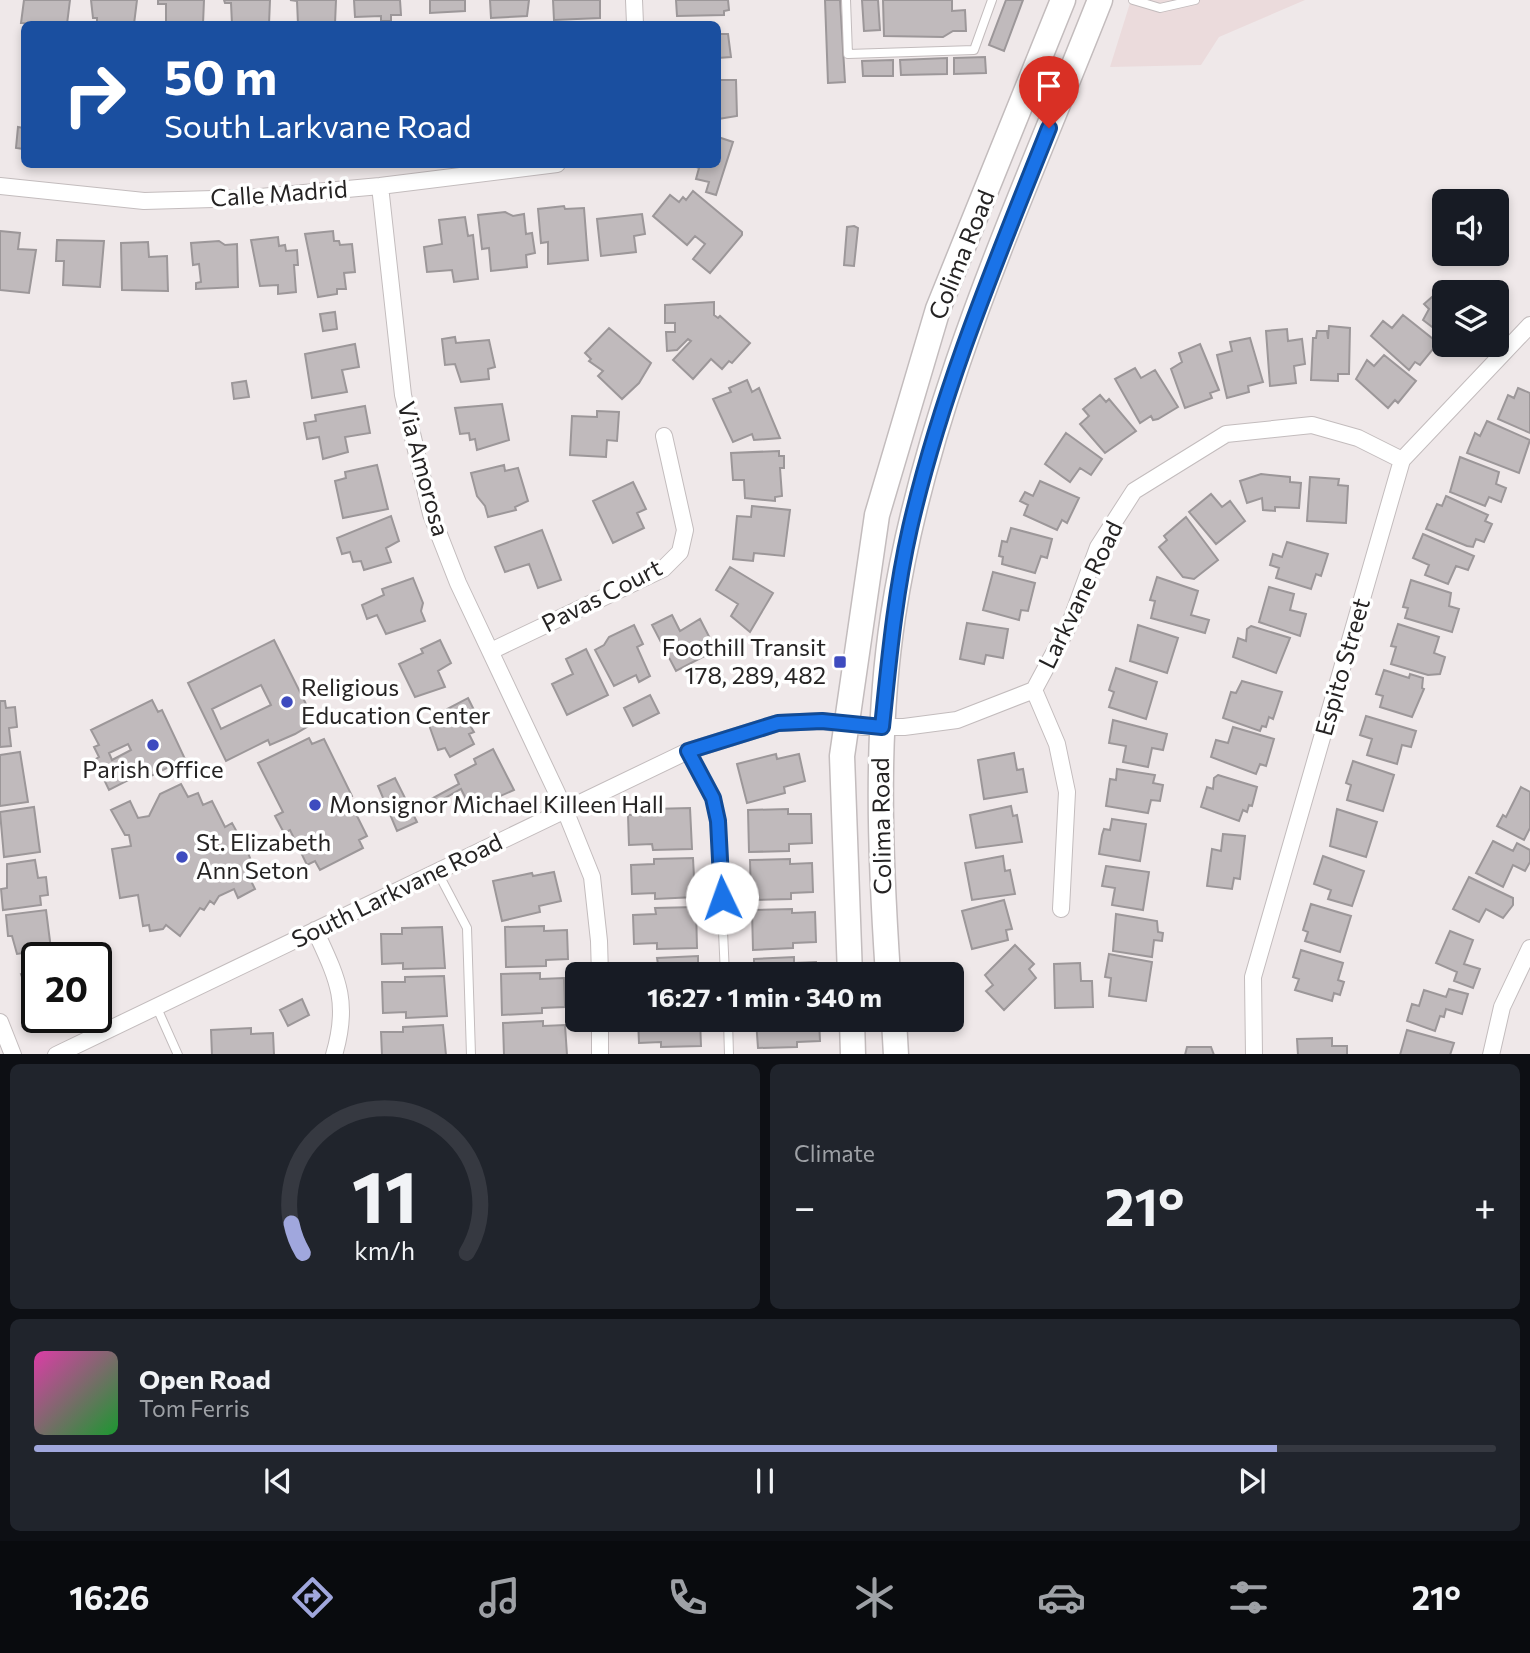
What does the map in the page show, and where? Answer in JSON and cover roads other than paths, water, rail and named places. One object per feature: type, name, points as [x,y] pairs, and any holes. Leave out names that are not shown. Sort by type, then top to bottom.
[{"type":"main road","name":"Colima Road","points":[[887,962],[881,861],[865,726],[862,606],[877,515],[938,309],[1063,0]]},
{"type":"main road","name":"Colima Road","points":[[850,962],[842,756],[865,726],[893,616],[911,527],[941,415],[971,322],[1100,0]]},
{"type":"main road","points":[[852,1032],[853,1054]]},
{"type":"main road","points":[[895,1032],[896,1054]]},
{"type":"street","points":[[634,0],[635,21]]},
{"type":"street","name":"Calle Madrid","points":[[0,186],[144,201],[248,198],[380,186],[525,168]]},
{"type":"street","name":"Via Amorosa","points":[[380,186],[403,394],[431,514],[458,583],[565,810],[592,877],[600,962]]},
{"type":"street","name":"Espito Street","points":[[1254,1054],[1253,977],[1402,460],[1530,325]]},
{"type":"street","name":"Larkvane Road","points":[[865,726],[957,720],[1034,690],[1069,623],[1098,547],[1134,491],[1226,434],[1312,425],[1359,439],[1402,460]]},
{"type":"street","name":"Pavas Court","points":[[491,651],[663,569],[680,551],[685,530],[664,436]]},
{"type":"street","points":[[1034,690],[1058,744],[1067,792],[1061,909]]},
{"type":"street","name":"South Larkvane Road","points":[[57,1054],[688,751],[778,723],[822,721],[865,726]]},
{"type":"street","points":[[315,930],[337,977],[343,1024],[334,1054]]},
{"type":"street","points":[[1491,1054],[1502,1007],[1530,948]]},
{"type":"street","points":[[0,1022],[13,1054]]},
{"type":"street","points":[[600,1032],[600,1054]]},
{"type":"lane","points":[[846,0],[848,54],[974,50],[992,0]]},
{"type":"lane","points":[[1133,0],[1148,6],[1195,0]]},
{"type":"lane","points":[[688,751],[713,798],[718,821],[724,962]]},
{"type":"lane","points":[[438,871],[467,928],[471,1054]]},
{"type":"lane","points":[[157,1008],[178,1054]]},
{"type":"lane","points":[[728,1032],[729,1054]]},
{"type":"place","name":"Foothill Transit 178, 289, 482","points":[[840,662]]},
{"type":"place","name":"Religious Education Center","points":[[287,702]]},
{"type":"place","name":"Parish Office","points":[[153,745]]},
{"type":"place","name":"Monsignor Michael Killeen Hall","points":[[315,805]]},
{"type":"place","name":"St. Elizabeth Ann Seton","points":[[182,857]]}]
